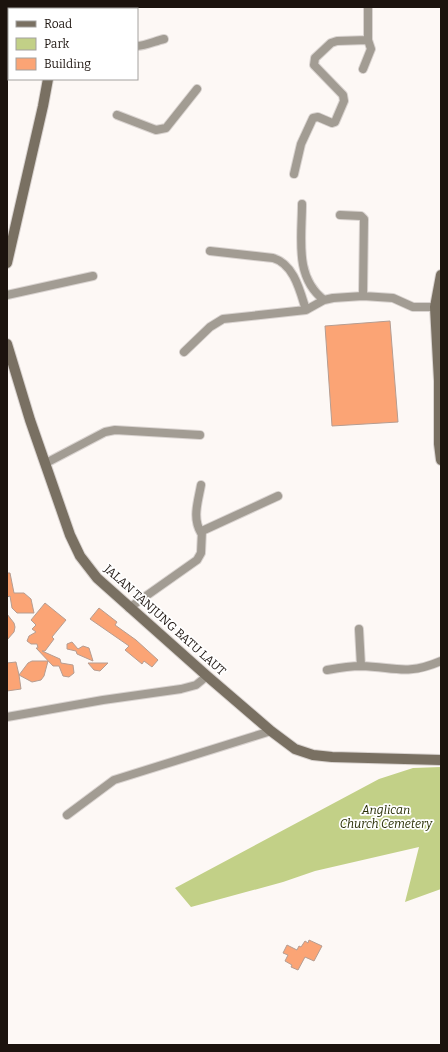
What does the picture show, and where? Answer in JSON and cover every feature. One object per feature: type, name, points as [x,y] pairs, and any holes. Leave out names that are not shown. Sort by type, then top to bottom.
[{"type":"street","points":[[363,69],[371,49],[371,44],[368,40],[368,7]]},
{"type":"street","points":[[138,46],[143,46],[148,43],[164,39]]},
{"type":"street","points":[[294,174],[301,144],[313,118],[318,117],[332,123],[335,122],[344,101],[343,95],[314,65],[315,58],[334,42],[368,40]]},
{"type":"street","points":[[7,263],[48,80]]},
{"type":"street","points":[[116,115],[156,130],[161,130],[166,128],[197,89]]},
{"type":"street","points":[[302,204],[302,261],[306,279],[314,292],[324,300]]},
{"type":"street","points":[[340,215],[361,216],[364,219],[363,296]]},
{"type":"street","points":[[210,251],[282,260],[294,276],[306,310]]},
{"type":"street","points":[[441,275],[435,307],[440,381],[441,460]]},
{"type":"street","points":[[7,295],[93,276]]},
{"type":"street","points":[[184,352],[210,327],[223,319],[306,310],[324,300],[363,296],[393,298],[412,307],[435,307]]},
{"type":"street","name":"JALAN TANJUNG BATU LAUT","points":[[7,344],[30,420],[46,463],[65,523],[80,556],[97,578],[207,676],[271,731],[295,749],[313,755],[332,757],[441,760]]},
{"type":"street","points":[[46,463],[105,432],[115,430],[200,435]]},
{"type":"street","points":[[130,608],[197,560],[201,553],[201,533],[196,525],[201,485]]},
{"type":"street","points":[[201,533],[204,529],[278,496]]},
{"type":"street","points":[[360,629],[361,666]]},
{"type":"street","points":[[327,670],[361,666],[407,671],[426,667],[441,661]]},
{"type":"street","points":[[7,717],[103,700],[181,689],[196,685],[207,676]]},
{"type":"street","points":[[67,815],[114,780],[271,731]]},
{"type":"green space","name":"Anglican Church Cemetery","points":[[441,767],[441,889],[405,902],[419,847],[315,871],[283,882],[191,907],[175,888],[379,779],[413,768]]},
{"type":"building","points":[[390,321],[398,422],[332,426],[325,326]]},
{"type":"building","points":[[7,573],[10,573],[14,593],[24,593],[31,599],[34,613],[17,613],[12,608],[10,596],[7,597]]},
{"type":"building","points":[[45,603],[66,620],[52,637],[54,639],[45,651],[42,651],[60,659],[61,663],[73,665],[74,673],[69,677],[63,676],[59,666],[53,666],[36,648],[38,648],[37,644],[31,644],[27,641],[29,636],[36,632],[32,629],[36,625],[31,620]]},
{"type":"building","points":[[99,608],[117,622],[115,625],[136,640],[158,660],[152,667],[144,661],[142,664],[125,650],[129,646],[90,619]]},
{"type":"building","points":[[7,614],[14,623],[15,627],[14,632],[7,640]]},
{"type":"building","points":[[72,642],[78,649],[83,646],[89,648],[93,661],[77,654],[76,651],[67,649],[67,644]]},
{"type":"building","points":[[32,661],[48,661],[44,676],[41,680],[32,682],[19,675],[28,663]]},
{"type":"building","points":[[16,662],[21,689],[7,691],[7,663]]},
{"type":"building","points":[[88,663],[108,663],[100,671],[94,670]]},
{"type":"building","points":[[309,940],[322,946],[314,961],[305,957],[298,970],[291,967],[292,965],[285,961],[288,955],[283,953],[287,945],[297,950],[305,941],[308,943]]}]
